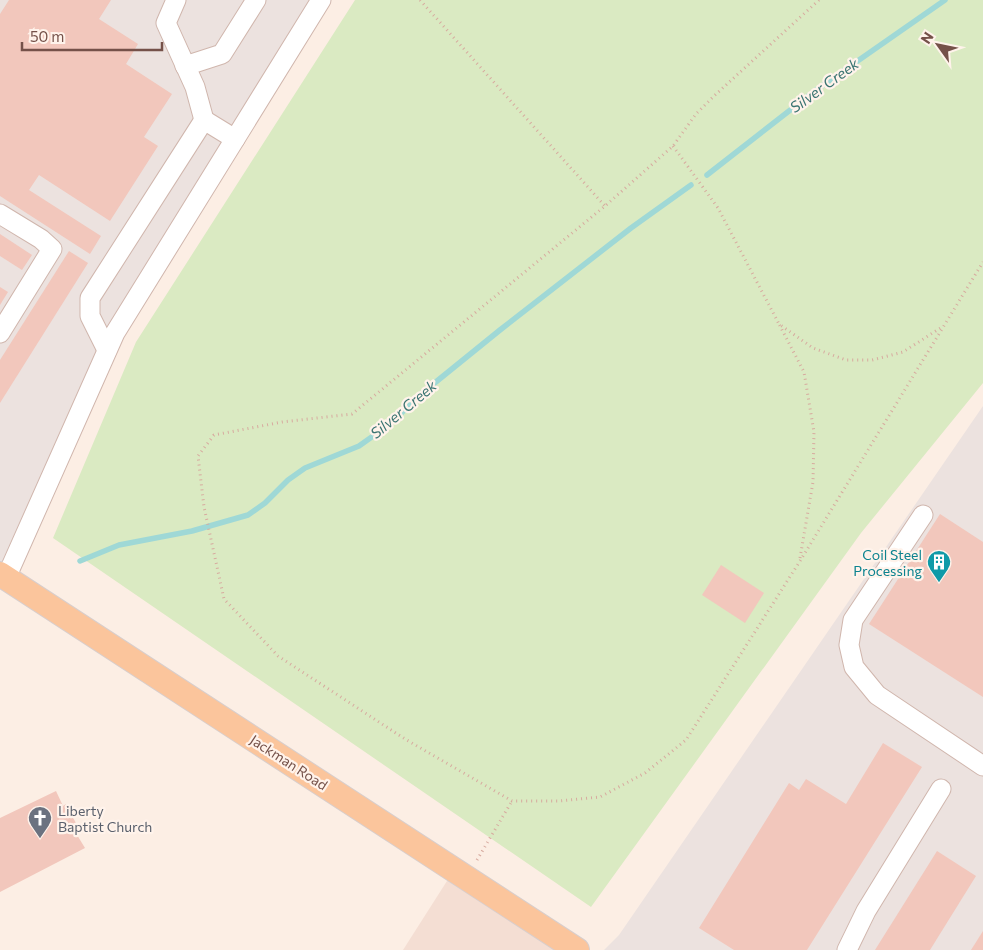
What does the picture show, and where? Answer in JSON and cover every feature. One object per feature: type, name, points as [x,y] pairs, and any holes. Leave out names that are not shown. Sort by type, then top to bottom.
[{"type":"main road","name":"Jackman Road","points":[[3,576],[578,950]]},
{"type":"lane","points":[[176,0],[166,23],[195,87],[204,120],[235,139]]},
{"type":"lane","points":[[185,66],[222,54],[256,0]]},
{"type":"lane","points":[[3,576],[106,350],[321,0]]},
{"type":"lane","points":[[106,350],[90,316],[90,298],[204,120]]},
{"type":"lane","points":[[0,214],[41,238],[52,249],[0,333]]},
{"type":"lane","points":[[924,515],[853,620],[849,645],[850,652],[854,667],[877,695],[983,766]]},
{"type":"lane","points":[[847,950],[866,911],[941,790]]},
{"type":"path","points":[[420,0],[605,206]]},
{"type":"path","points":[[819,0],[714,96],[696,114],[673,146],[605,206],[352,414],[282,422],[214,435],[198,456],[204,507],[224,599],[278,656],[405,739],[512,800],[559,801],[600,797],[645,773],[686,740],[800,561],[983,262]]},
{"type":"path","points":[[673,146],[718,208],[804,372],[814,432],[813,482],[800,561]]},
{"type":"path","points":[[779,324],[813,348],[846,360],[872,360],[903,352],[943,327]]},
{"type":"path","points":[[467,878],[512,800]]},
{"type":"shaded area","points":[[0,0],[322,0],[107,350],[0,574]]},
{"type":"shaded area","points":[[983,406],[983,950],[604,950],[619,935]]},
{"type":"shaded area","points":[[454,870],[580,950],[403,950]]},
{"type":"green space","points":[[355,0],[983,0],[983,383],[861,533],[591,907],[53,538],[136,342]]},
{"type":"building","points":[[9,0],[111,0],[99,19],[138,44],[126,64],[172,94],[144,137],[158,146],[110,221],[39,175],[29,190],[101,236],[90,254],[0,196],[0,14]]},
{"type":"building","points":[[0,234],[32,255],[22,270],[0,256]]},
{"type":"building","points":[[69,251],[88,263],[0,403],[0,360]]},
{"type":"building","points":[[0,287],[8,292],[0,305]]},
{"type":"building","name":"Coil Steel Processing","points":[[940,514],[983,542],[983,697],[869,624]]},
{"type":"building","points":[[721,565],[764,593],[745,623],[702,595]]},
{"type":"building","points":[[883,743],[922,767],[807,950],[734,950],[699,928],[789,783],[799,790],[806,779],[846,804]]},
{"type":"building","name":"Liberty Baptist Church","points":[[56,791],[63,806],[66,804],[79,829],[74,830],[85,848],[0,892],[0,818]]},
{"type":"building","points":[[937,851],[976,876],[930,950],[875,950]]},
{"type":"building","points":[[983,931],[983,950],[971,950]]},
{"type":"waterway","name":"Silver Creek","points":[[707,175],[816,90],[945,0]]},
{"type":"waterway","name":"Silver Creek","points":[[80,561],[119,545],[192,531],[248,515],[265,503],[288,480],[305,468],[359,446],[390,424],[421,394],[500,330],[631,228],[691,185]]},
{"type":"place","name":"Coil Steel Processing","points":[[939,583]]},
{"type":"place","name":"Liberty Baptist Church","points":[[40,839]]}]
